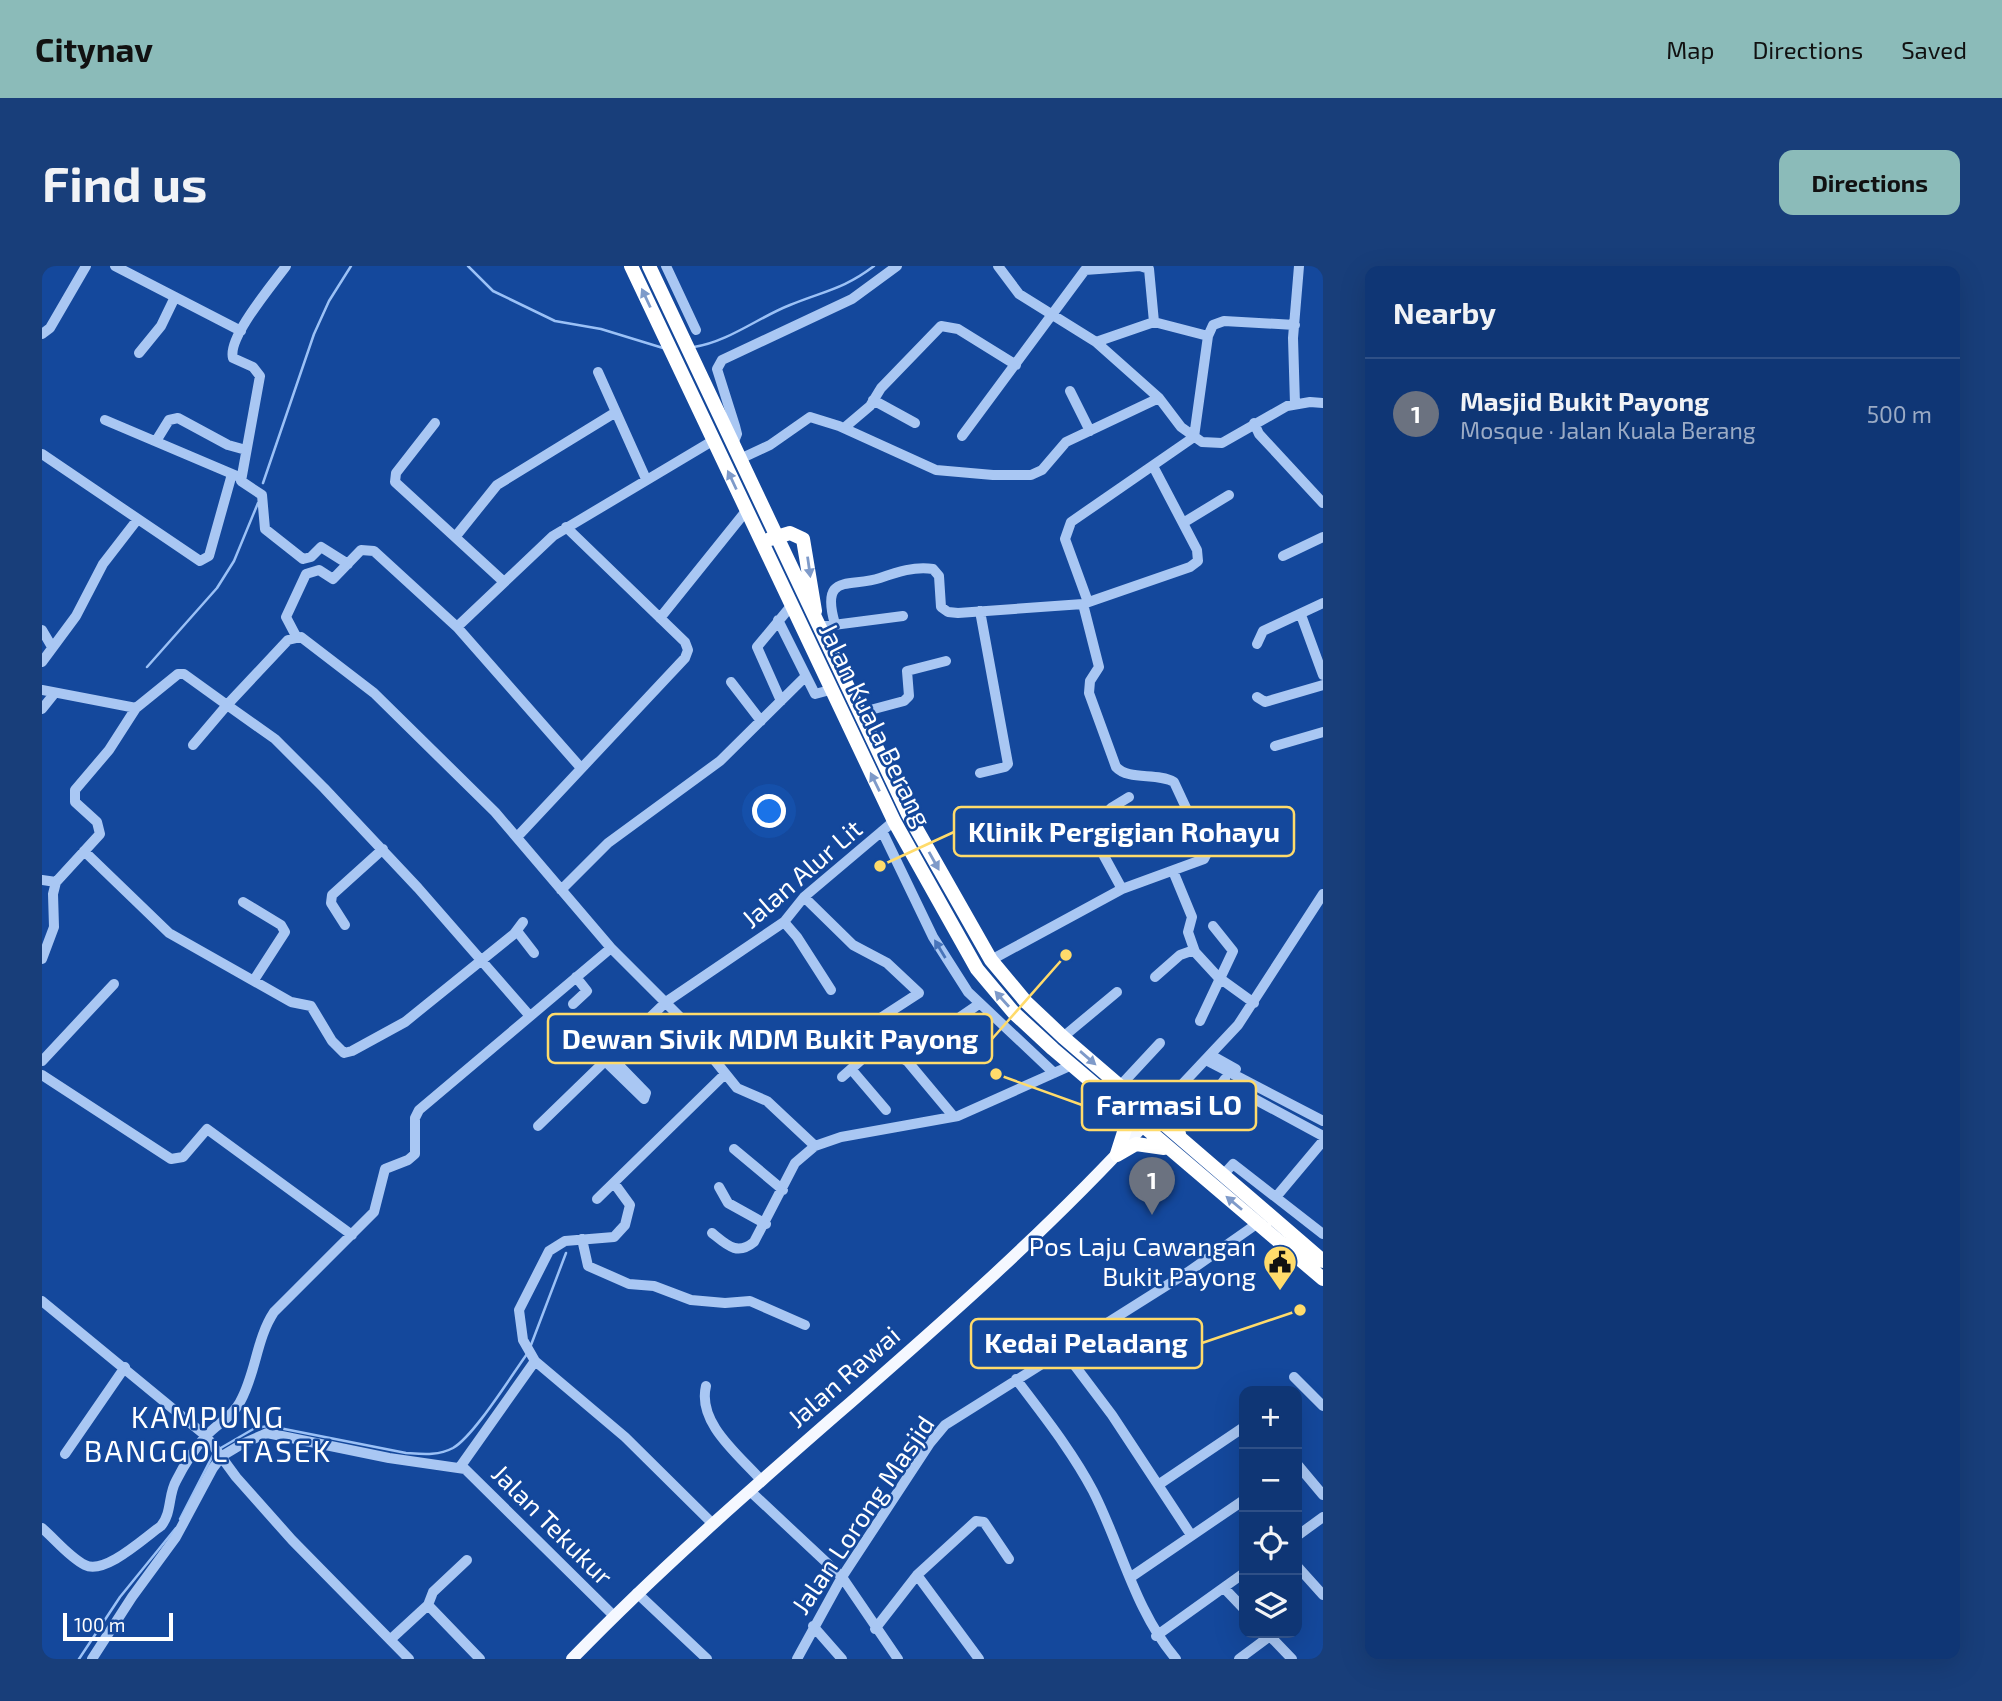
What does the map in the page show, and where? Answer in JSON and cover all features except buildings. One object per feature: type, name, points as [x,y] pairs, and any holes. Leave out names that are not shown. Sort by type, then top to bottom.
[{"type":"highway","name":"Jalan Kuala Berang","points":[[631,266],[830,690],[894,821],[960,943],[989,985],[1072,1065],[1323,1279]]},
{"type":"highway","name":"Jalan Kuala Berang","points":[[649,266],[908,814],[990,960],[1026,1002],[1063,1037],[1323,1261]]},
{"type":"highway","points":[[771,564],[767,544],[775,536],[790,533],[803,539],[818,626]]},
{"type":"highway","points":[[1123,1088],[1152,1097],[1178,1088],[1173,1118],[1181,1138]]},
{"type":"highway","points":[[1115,1102],[1122,1112],[1125,1129],[1117,1155]]},
{"type":"highway","points":[[1117,1155],[1128,1147],[1143,1143],[1171,1150]]},
{"type":"main road","name":"Jalan Rawai","points":[[572,1659],[637,1594],[761,1480],[953,1312],[1117,1155],[1143,1126]]},
{"type":"street","points":[[42,334],[50,328],[86,266]]},
{"type":"street","points":[[115,266],[241,331]]},
{"type":"street","points":[[42,454],[196,560],[204,560],[209,556],[246,450],[260,376],[257,369],[231,355],[241,331],[286,266]]},
{"type":"street","points":[[666,266],[695,330]]},
{"type":"street","points":[[733,444],[737,434],[717,369],[722,360],[852,299],[897,266]]},
{"type":"street","points":[[998,266],[1019,294],[1096,342],[1159,398],[1181,427],[1210,444],[1222,443],[1254,423],[1295,404],[1323,403]]},
{"type":"street","points":[[962,436],[1085,270],[1140,266],[1152,272],[1154,322]]},
{"type":"street","points":[[1295,404],[1293,369],[1299,266]]},
{"type":"street","points":[[663,297],[677,290]]},
{"type":"street","points":[[139,353],[161,326],[175,297]]},
{"type":"street","points":[[990,960],[1122,889],[1204,859],[1207,853],[1174,782],[1166,778],[1121,772],[1116,767],[1090,696],[1090,681],[1099,667],[1086,603],[1065,539],[1066,529],[1071,522],[1194,437],[1208,336],[1213,325],[1224,321],[1295,325]]},
{"type":"street","points":[[1096,342],[1154,322],[1208,336]]},
{"type":"street","points":[[844,428],[941,326],[958,329],[1016,366]]},
{"type":"street","points":[[598,372],[646,479]]},
{"type":"street","points":[[1070,391],[1090,431]]},
{"type":"street","points":[[740,458],[770,445],[805,418],[815,418],[844,428],[936,470],[993,475],[1037,473],[1066,442],[1159,398]]},
{"type":"street","points":[[873,400],[915,423]]},
{"type":"street","points":[[456,536],[497,485],[616,412]]},
{"type":"street","points":[[156,441],[169,420],[177,418],[228,445],[246,450]]},
{"type":"street","points":[[105,420],[236,476],[262,495],[264,524],[269,534],[303,559],[325,548],[348,564]]},
{"type":"street","points":[[435,423],[397,474],[395,482],[505,582]]},
{"type":"street","points":[[1254,423],[1259,435],[1323,503]]},
{"type":"street","points":[[457,627],[566,527],[713,440]]},
{"type":"street","points":[[835,624],[831,602],[838,587],[846,582],[874,579],[908,570],[929,568],[937,572],[943,610],[980,611],[1086,603],[1195,564],[1197,550],[1153,466]]},
{"type":"street","points":[[1183,523],[1229,495]]},
{"type":"street","points":[[660,618],[746,511]]},
{"type":"street","points":[[42,662],[76,616],[103,564],[136,520]]},
{"type":"street","points":[[518,836],[687,654],[685,642],[566,527]]},
{"type":"street","points":[[1283,556],[1323,537]]},
{"type":"street","points":[[582,768],[457,627],[374,551],[361,550],[333,579],[319,570],[306,574],[286,617],[296,636],[374,693],[518,836],[611,948],[666,1002],[741,1090],[767,1101],[815,1146]]},
{"type":"street","points":[[1257,644],[1259,634],[1323,603]]},
{"type":"street","points":[[781,701],[757,647],[791,606]]},
{"type":"street","points":[[980,611],[1008,764],[980,773]]},
{"type":"street","points":[[1301,615],[1323,675]]},
{"type":"street","points":[[818,626],[903,616]]},
{"type":"street","points":[[778,620],[805,677],[817,695],[830,690]]},
{"type":"street","points":[[42,631],[52,648]]},
{"type":"street","points":[[192,745],[288,640],[296,636]]},
{"type":"street","points":[[859,713],[904,701],[909,696],[907,671],[946,661]]},
{"type":"street","points":[[42,959],[54,927],[53,894],[56,882],[101,830],[97,822],[75,802],[75,790],[109,750],[136,708],[178,674],[184,674],[290,752],[383,849],[529,1015]]},
{"type":"street","points":[[561,890],[608,843],[651,809],[692,785],[805,677]]},
{"type":"street","points":[[731,682],[761,721]]},
{"type":"street","points":[[1257,696],[1265,702],[1323,685]]},
{"type":"street","points":[[42,690],[136,708]]},
{"type":"street","points":[[42,709],[54,694]]},
{"type":"street","points":[[1275,746],[1323,732]]},
{"type":"street","points":[[1122,889],[1104,856],[1108,847],[1121,839],[1111,808],[1129,796]]},
{"type":"street","name":"Jalan Alur Lit","points":[[538,1126],[666,1002],[784,922],[804,897],[894,821]]},
{"type":"street","points":[[882,831],[933,937],[979,1004],[1055,1073]]},
{"type":"street","points":[[345,925],[331,902],[332,894],[383,849]]},
{"type":"street","points":[[84,851],[169,933],[291,1002],[311,1006],[337,1048],[348,1053],[398,1026],[482,961],[520,927],[534,953]]},
{"type":"street","points":[[901,871],[917,864]]},
{"type":"street","points":[[1173,871],[1192,917],[1188,932],[1194,950],[1218,977],[1254,1003]]},
{"type":"street","points":[[42,880],[56,882]]},
{"type":"street","points":[[1143,1126],[1209,1058],[1254,1003],[1323,894]]},
{"type":"street","points":[[804,897],[853,945],[887,962],[919,993],[879,1019],[878,1026],[954,1117]]},
{"type":"street","points":[[243,902],[281,925],[285,932],[254,980]]},
{"type":"street","points":[[784,922],[797,937],[831,990]]},
{"type":"street","points":[[1200,1021],[1218,977],[1233,951],[1213,926]]},
{"type":"street","points":[[169,1532],[167,1517],[174,1483],[207,1437],[238,1406],[265,1329],[274,1312],[377,1207],[384,1169],[408,1160],[415,1154],[415,1118],[419,1110],[611,948]]},
{"type":"street","points":[[1155,977],[1180,955],[1194,950]]},
{"type":"street","points":[[573,1004],[587,991],[576,977]]},
{"type":"street","points":[[42,1061],[114,985]]},
{"type":"street","points":[[1063,1037],[1117,992]]},
{"type":"street","points":[[947,1026],[979,1004]]},
{"type":"street","points":[[905,1060],[958,1036]]},
{"type":"street","points":[[842,1077],[886,1038]]},
{"type":"street","points":[[1123,1088],[1160,1043]]},
{"type":"street","points":[[1209,1058],[1229,1073],[1321,1117]]},
{"type":"street","points":[[1209,1058],[1243,1073],[1250,1081]]},
{"type":"street","points":[[712,1233],[732,1249],[743,1249],[754,1242],[795,1163],[815,1146],[841,1137],[954,1117],[1072,1065]]},
{"type":"street","points":[[851,1069],[886,1110]]},
{"type":"street","points":[[1192,1125],[1229,1073]]},
{"type":"street","points":[[597,1199],[726,1074]]},
{"type":"street","points":[[42,1075],[170,1159],[183,1157],[207,1129],[352,1235]]},
{"type":"street","points":[[1223,1082],[1323,1139],[1276,1197]]},
{"type":"street","points":[[734,1149],[783,1190]]},
{"type":"street","points":[[1224,1174],[1233,1164],[1323,1234]]},
{"type":"street","points":[[614,1183],[630,1205],[625,1225],[614,1237],[555,1244],[548,1251],[519,1310],[523,1340],[535,1361],[625,1437],[713,1524]]},
{"type":"street","points":[[719,1187],[728,1203],[766,1223]]},
{"type":"street","name":"Jalan Lorong Masjid","points":[[797,1659],[842,1577],[934,1437],[952,1420],[1188,1272],[1258,1223]]},
{"type":"street","points":[[582,1239],[588,1266],[629,1284],[654,1286],[703,1302],[750,1301],[805,1325]]},
{"type":"street","points":[[42,1301],[207,1437],[292,1540],[408,1659]]},
{"type":"street","points":[[1063,1350],[1112,1415],[1191,1535]]},
{"type":"street","points":[[92,1659],[169,1532],[222,1455],[256,1436],[267,1433],[399,1460],[460,1466],[535,1361]]},
{"type":"street","points":[[65,1454],[124,1367]]},
{"type":"street","points":[[1294,1377],[1323,1406]]},
{"type":"street","points":[[1016,1380],[1070,1453],[1093,1490],[1156,1636],[1176,1659]]},
{"type":"street","points":[[706,1386],[704,1400],[709,1419],[761,1480]]},
{"type":"street","points":[[1158,1485],[1239,1430]]},
{"type":"street","name":"Jalan Tekukur","points":[[460,1466],[614,1616]]},
{"type":"street","points":[[1302,1471],[1323,1495]]},
{"type":"street","points":[[750,1491],[842,1577],[898,1659]]},
{"type":"street","points":[[1130,1577],[1239,1503]]},
{"type":"street","points":[[1302,1532],[1323,1517]]},
{"type":"street","points":[[875,1629],[917,1575],[976,1521],[984,1522],[1009,1559]]},
{"type":"street","points":[[42,1528],[84,1564],[96,1568],[109,1564],[169,1532]]},
{"type":"street","points":[[391,1639],[428,1605],[433,1592],[467,1560]]},
{"type":"street","points":[[1302,1572],[1323,1595]]},
{"type":"street","points":[[917,1575],[979,1659]]},
{"type":"street","points":[[1156,1636],[1241,1575]]},
{"type":"street","points":[[1224,1588],[1239,1604]]},
{"type":"street","points":[[637,1594],[707,1659]]},
{"type":"street","points":[[428,1605],[480,1659]]},
{"type":"street","points":[[813,1626],[842,1659]]},
{"type":"street","points":[[1239,1659],[1263,1638]]},
{"type":"street","points":[[1272,1638],[1292,1659]]},
{"type":"waterway","points":[[263,483],[314,334],[329,301],[351,266]]},
{"type":"waterway","points":[[468,266],[493,291],[555,321],[601,329],[663,348]]},
{"type":"waterway","points":[[694,347],[719,340],[778,310],[843,285],[874,266]]},
{"type":"waterway","points":[[147,667],[217,588],[234,561],[258,503]]},
{"type":"waterway","points":[[531,1345],[566,1253]]},
{"type":"waterway","points":[[219,1449],[255,1428],[269,1426],[406,1453],[430,1454],[447,1451],[471,1431],[527,1354]]},
{"type":"waterway","points":[[180,1519],[214,1453]]},
{"type":"waterway","points":[[79,1659],[120,1597],[176,1528]]},
{"type":"place","name":"Klinik Pergigian Rohayu","points":[[880,866]]},
{"type":"place","name":"Dewan Sivik MDM Bukit Payong","points":[[1066,955]]},
{"type":"place","name":"Farmasi LO","points":[[996,1074]]},
{"type":"place","name":"Masjid Bukit Payong","points":[[1152,1215]]},
{"type":"place","name":"Pos Laju Cawangan Bukit Payong","points":[[1280,1292]]},
{"type":"place","name":"Kedai Peladang","points":[[1300,1310]]},
{"type":"district","name":"KAMPUNG BANGGOL TASEK","points":[[208,1435]]}]
